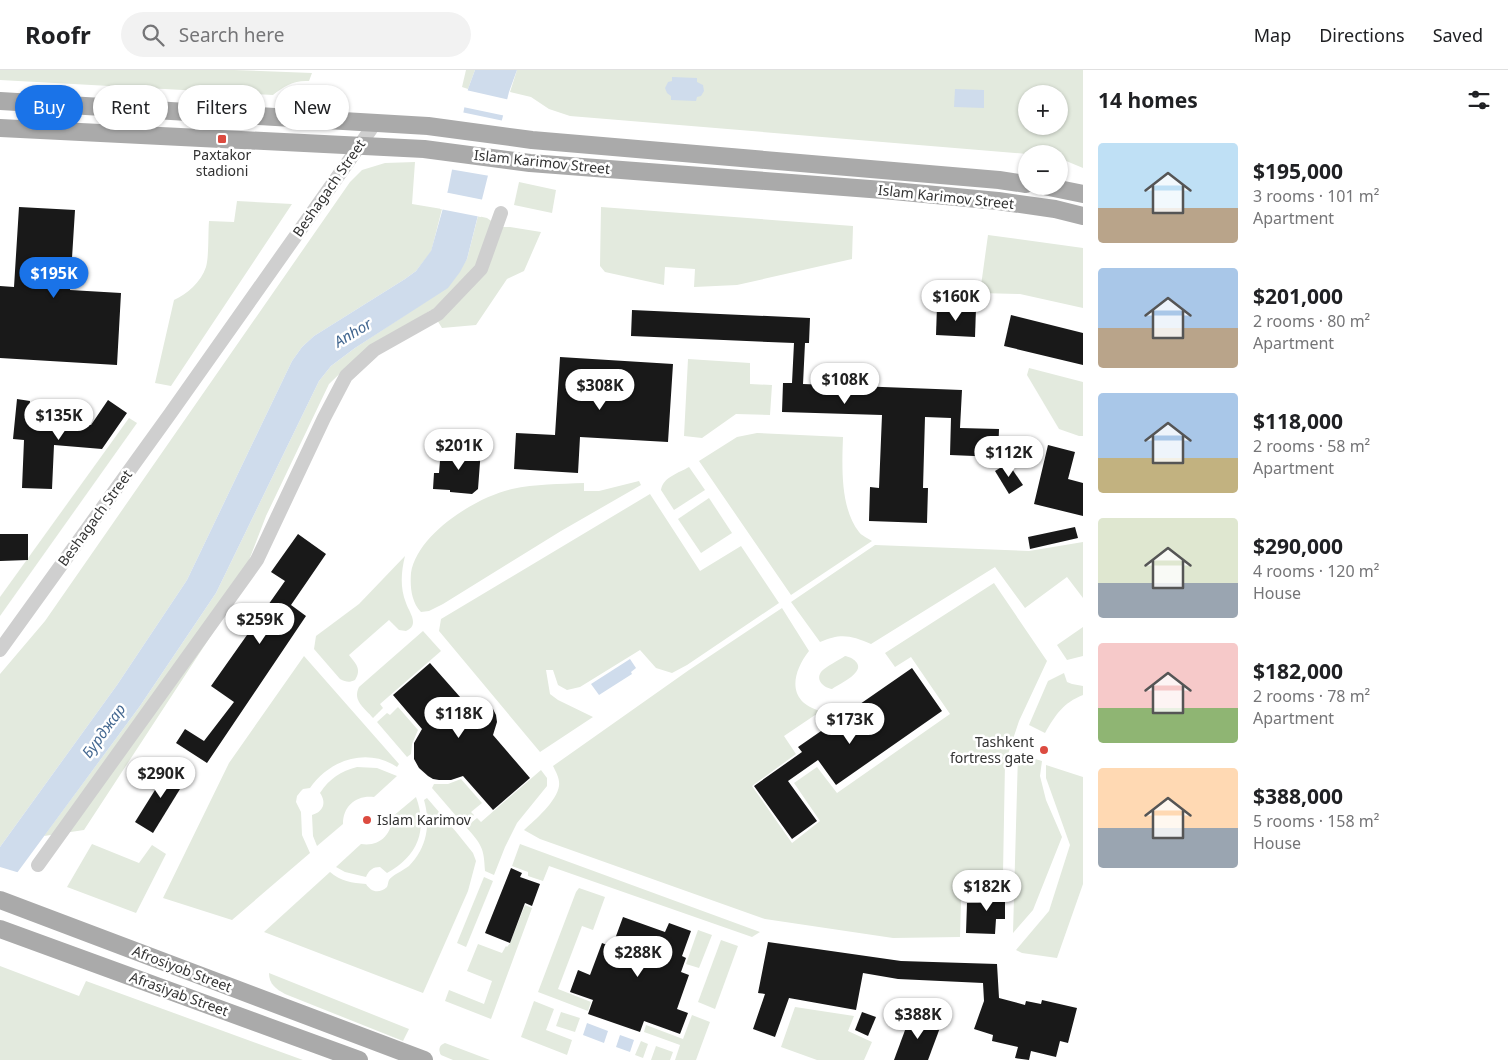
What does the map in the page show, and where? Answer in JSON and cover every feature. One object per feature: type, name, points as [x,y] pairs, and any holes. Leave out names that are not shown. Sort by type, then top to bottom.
[{"type":"main road","name":"Islam Karimov Street","points":[[0,101],[15,102]]},
{"type":"main road","name":"Islam Karimov Street","points":[[83,106],[428,126],[532,140],[1018,183]]},
{"type":"main road","name":"Islam Karimov Street","points":[[0,128],[15,129]]},
{"type":"main road","name":"Islam Karimov Street","points":[[37,130],[424,149],[530,163],[874,189],[998,201],[1055,209],[1083,216]]},
{"type":"main road","points":[[1068,191],[1083,194]]},
{"type":"main road","name":"Afrasiyab Street","points":[[0,900],[424,1060]]},
{"type":"main road","name":"Afrasiyab Street","points":[[0,929],[359,1060]]},
{"type":"street","name":"Beshagach Street","points":[[0,637],[171,405],[322,188],[355,145],[375,123]]},
{"type":"street","name":"Beshagach Street","points":[[0,650],[164,422],[355,145]]},
{"type":"street","points":[[38,865],[257,560],[324,418],[346,376],[374,350],[438,314],[481,269],[500,213]]},
{"type":"shaded area","points":[[0,70],[234,70],[312,73],[309,81],[288,85],[275,85],[275,94],[273,95],[265,95],[265,85],[178,85],[178,90],[168,89],[168,85],[93,85],[0,80]]},
{"type":"shaded area","points":[[466,70],[475,70],[468,89],[462,87]]},
{"type":"shaded area","points":[[517,70],[1083,70],[1083,168],[1068,162],[1068,145],[1018,145],[1018,153],[570,116],[549,109],[531,97],[510,92]]},
{"type":"shaded area","points":[[415,162],[412,204],[442,209],[431,252],[416,271],[314,336],[302,347],[292,361],[187,580],[117,685],[0,847],[0,674],[45,621],[350,182],[362,170],[385,163]]},
{"type":"shaded area","points":[[519,182],[556,190],[552,213],[514,205]]},
{"type":"shaded area","points":[[237,201],[292,204],[171,386],[155,383],[174,300],[193,287],[201,278],[206,267],[209,221],[234,222]]},
{"type":"shaded area","points":[[601,207],[853,226],[852,259],[737,285],[694,287],[695,269],[665,267],[664,285],[605,272],[600,266]]},
{"type":"shaded area","points":[[478,216],[487,218],[500,227],[541,232],[524,271],[507,279],[476,325],[442,328],[431,310],[358,356],[329,384],[266,516],[233,602],[84,830],[44,836],[140,706],[216,593],[319,381],[331,366],[355,348],[448,287],[467,259]]},
{"type":"shaded area","points":[[988,235],[1083,248],[1083,308],[1020,294],[980,293]]},
{"type":"shaded area","points":[[688,359],[750,363],[750,384],[772,385],[770,415],[736,414],[702,438],[684,436]]},
{"type":"shaded area","points":[[1029,368],[1083,382],[1083,436],[1059,429],[1027,375]]},
{"type":"shaded area","points":[[129,418],[137,423],[0,616],[0,597]]},
{"type":"shaded area","points":[[757,433],[843,437],[842,461],[845,499],[848,511],[859,532],[872,541],[791,595],[699,461],[737,437]]},
{"type":"shaded area","points":[[689,467],[705,490],[674,510],[661,490],[662,486],[672,476]]},
{"type":"shaded area","points":[[639,481],[641,485],[561,531],[443,604],[429,611],[421,612],[415,604],[411,588],[411,573],[424,545],[450,519],[482,500],[498,493],[530,486],[584,483],[584,491],[599,491]]},
{"type":"shaded area","points":[[650,494],[700,571],[741,546],[779,603],[687,665],[672,673],[656,668],[640,650],[580,687],[567,690],[558,685],[553,670],[546,670],[550,694],[558,700],[593,717],[540,752],[439,631],[441,619]]},
{"type":"shaded area","points":[[709,498],[732,533],[701,553],[678,519]]},
{"type":"shaded area","points":[[1083,542],[1083,598],[1067,577],[1025,608],[995,567],[871,644],[846,636],[834,637],[820,642],[791,602],[875,545],[1029,551]]},
{"type":"shaded area","points":[[405,556],[402,586],[413,620],[412,627],[406,631],[399,630],[389,620],[349,655],[358,670],[355,680],[348,682],[340,679],[314,649],[316,636],[359,604]]},
{"type":"shaded area","points":[[994,583],[1047,661],[1019,721],[1005,763],[1003,873],[982,873],[981,900],[961,899],[960,937],[893,938],[765,919],[540,839],[524,830],[545,810],[557,792],[559,781],[553,766],[689,670],[782,608],[809,651],[803,660],[796,678],[798,694],[802,701],[810,707],[821,711],[784,736],[796,754],[752,786],[792,843],[820,821],[794,783],[817,767],[837,793],[950,714],[911,657],[895,667],[885,653]]},
{"type":"shaded area","points":[[1083,627],[1083,656],[1067,660],[1057,645]]},
{"type":"shaded area","points":[[423,631],[441,651],[380,704],[383,708],[373,718],[358,700],[357,692],[359,687]]},
{"type":"shaded area","points":[[304,656],[399,764],[397,767],[385,761],[361,757],[349,760],[327,770],[310,788],[303,789],[297,796],[296,802],[301,812],[302,835],[310,853],[232,920],[163,898],[229,763]]},
{"type":"shaded area","points":[[845,656],[853,659],[857,664],[858,669],[856,672],[832,689],[824,686],[819,678],[821,672]]},
{"type":"shaded area","points":[[1064,673],[1067,682],[1083,686],[1083,695],[1070,702],[1061,710],[1045,733],[1029,725],[1048,681]]},
{"type":"shaded area","points":[[398,707],[418,730],[412,744],[411,754],[407,757],[377,722],[387,713],[390,715]]},
{"type":"shaded area","points":[[1018,754],[1042,761],[1040,776],[1046,800],[1062,837],[1033,910],[1013,933]]},
{"type":"shaded area","points":[[1046,765],[1083,777],[1083,884],[1057,958],[1022,953],[1016,950],[1049,911],[1070,845],[1046,778]]},
{"type":"shaded area","points":[[357,767],[377,768],[397,776],[374,797],[362,798],[352,803],[345,812],[343,824],[317,846],[313,836],[312,815],[319,812],[323,807],[320,793],[336,776]]},
{"type":"shaded area","points":[[541,770],[547,778],[547,786],[517,823],[494,875],[485,871],[481,847],[466,827],[477,818],[481,822]]},
{"type":"shaded area","points":[[461,779],[482,803],[471,812],[474,815],[463,824],[432,788],[434,784],[448,784]]},
{"type":"shaded area","points":[[416,797],[421,820],[418,841],[406,859],[398,866],[387,873],[380,867],[373,868],[366,877],[345,872],[336,867],[361,844],[379,842],[390,829],[392,817]]},
{"type":"shaded area","points":[[427,798],[473,853],[476,861],[468,891],[423,993],[264,932],[330,872],[338,878],[347,881],[366,884],[375,891],[381,891],[387,887],[390,878],[409,866],[424,844],[427,818],[424,800]]},
{"type":"shaded area","points":[[92,844],[139,863],[152,845],[166,854],[136,913],[67,887]]},
{"type":"shaded area","points":[[520,844],[760,932],[752,937],[549,866],[543,881],[528,876],[528,872],[512,866]]},
{"type":"shaded area","points":[[484,877],[493,881],[466,947],[457,943]]},
{"type":"shaded area","points":[[579,888],[605,897],[593,930],[582,926],[558,989],[591,1002],[588,1011],[538,992]]},
{"type":"shaded area","points":[[525,905],[532,908],[491,1019],[445,1001],[449,990],[484,1004],[492,981],[467,971],[478,944],[502,953],[510,943]]},
{"type":"shaded area","points":[[698,930],[712,935],[699,968],[686,964]]},
{"type":"shaded area","points":[[721,940],[738,946],[715,1009],[698,1002]]},
{"type":"shaded area","points":[[0,966],[79,996],[86,981],[303,1060],[0,1060]]},
{"type":"shaded area","points":[[269,973],[409,1029],[403,1041],[285,994],[274,986],[270,980]]},
{"type":"shaded area","points":[[534,1001],[554,1009],[546,1030],[572,1040],[567,1055],[521,1037]]},
{"type":"shaded area","points":[[795,1007],[854,1016],[848,1031],[872,1042],[864,1060],[817,1060],[781,1047]]},
{"type":"shaded area","points":[[561,1012],[580,1018],[575,1032],[556,1026]]},
{"type":"shaded area","points":[[692,1015],[710,1022],[696,1060],[675,1060],[680,1045],[644,1032],[646,1025],[683,1039]]},
{"type":"shaded area","points":[[641,1041],[648,1044],[643,1058],[635,1055]]},
{"type":"shaded area","points":[[445,1043],[490,1060],[453,1060],[440,1053],[440,1046]]},
{"type":"shaded area","points":[[656,1046],[673,1052],[670,1060],[651,1060]]},
{"type":"water","name":"Anhor","points":[[475,70],[517,70],[509,92],[467,259],[460,272],[448,288],[355,348],[331,366],[319,381],[216,593],[140,706],[0,896],[0,847],[117,685],[187,580],[292,361],[302,347],[314,336],[416,271],[431,251],[448,190],[468,89]]},
{"type":"water","points":[[672,77],[697,78],[697,82],[703,85],[704,91],[701,96],[697,97],[696,101],[671,100],[671,96],[665,88],[668,82],[672,81]]},
{"type":"water","points":[[955,89],[984,90],[984,108],[954,107]]},
{"type":"water","points":[[630,659],[636,668],[631,672],[632,674],[599,695],[591,684]]},
{"type":"water","points":[[587,1023],[608,1031],[604,1043],[583,1035]]},
{"type":"water","points":[[620,1035],[634,1040],[630,1052],[616,1047]]},
{"type":"pier","points":[[466,90],[510,100],[506,116],[463,107]]},
{"type":"pier","points":[[461,112],[504,121],[490,176],[449,169]]},
{"type":"pier","points":[[444,192],[484,200],[481,217],[440,209]]},
{"type":"pier","points":[[0,867],[20,873],[0,899]]},
{"type":"building","points":[[19,207],[75,210],[70,290],[121,293],[117,365],[0,358],[0,286],[14,287]]},
{"type":"building","points":[[937,306],[976,308],[975,337],[936,335]]},
{"type":"building","points":[[632,310],[810,318],[809,343],[805,343],[803,384],[962,390],[960,428],[999,429],[998,457],[950,455],[951,418],[925,417],[923,488],[928,488],[927,523],[869,521],[870,487],[879,488],[882,415],[782,412],[783,383],[792,383],[794,343],[631,336]]},
{"type":"building","points":[[1011,315],[1083,333],[1083,365],[1004,346]]},
{"type":"building","points":[[560,357],[673,364],[668,442],[580,437],[578,473],[514,469],[516,433],[555,435]]},
{"type":"building","points":[[17,399],[30,401],[28,424],[69,428],[70,424],[91,425],[108,400],[127,413],[102,449],[54,445],[52,489],[22,488],[24,440],[13,439]]},
{"type":"building","points":[[1048,445],[1075,452],[1068,479],[1083,483],[1083,516],[1034,504]]},
{"type":"building","points":[[441,448],[481,449],[478,489],[472,494],[433,489],[434,473],[439,473]]},
{"type":"building","points":[[1008,463],[1023,485],[1009,494],[995,471]]},
{"type":"building","points":[[1075,527],[1078,538],[1030,549],[1028,537]]},
{"type":"building","points":[[0,534],[28,534],[28,560],[0,561]]},
{"type":"building","points":[[298,534],[326,554],[291,605],[306,616],[207,763],[176,743],[185,729],[204,741],[234,702],[211,686],[285,581],[271,572]]},
{"type":"building","points":[[430,663],[468,706],[474,703],[481,703],[493,709],[497,722],[493,735],[530,778],[493,810],[463,776],[451,780],[433,779],[419,768],[414,759],[414,743],[422,729],[393,695]]},
{"type":"building","points":[[912,668],[942,711],[836,785],[818,760],[788,781],[817,821],[792,839],[754,786],[802,752],[798,747]]},
{"type":"building","points":[[170,766],[188,776],[153,833],[135,822]]},
{"type":"building","points":[[511,868],[522,873],[520,877],[540,884],[532,906],[525,903],[510,943],[485,933]]},
{"type":"building","points":[[987,883],[1003,884],[1005,919],[996,919],[995,934],[966,933],[967,903],[987,903]]},
{"type":"building","points":[[623,917],[665,932],[669,923],[691,931],[682,956],[686,958],[681,972],[689,975],[677,1009],[688,1013],[680,1034],[644,1021],[640,1032],[588,1014],[593,1000],[570,992],[578,970],[590,975],[602,943],[612,947]]},
{"type":"building","points":[[768,942],[901,961],[997,964],[999,998],[1025,1005],[1026,1001],[1041,1004],[1042,1000],[1077,1008],[1068,1043],[1060,1041],[1056,1057],[1031,1051],[1029,1060],[1015,1058],[1018,1047],[992,1041],[993,1035],[974,1029],[984,1001],[983,983],[898,979],[863,973],[856,1010],[789,998],[775,1037],[753,1029],[765,994],[758,993]]},
{"type":"building","points":[[862,1012],[876,1017],[868,1036],[855,1030]]},
{"type":"building","points":[[911,1014],[941,1025],[928,1060],[894,1060]]},
{"type":"place","name":"Paxtakor stadioni","points":[[222,139]]},
{"type":"place","name":"Tashkent fortress gate","points":[[1044,750]]},
{"type":"place","name":"Islam Karimov","points":[[367,820]]},
{"type":"water label","name":"Бурджар","points":[[104,731]]}]
